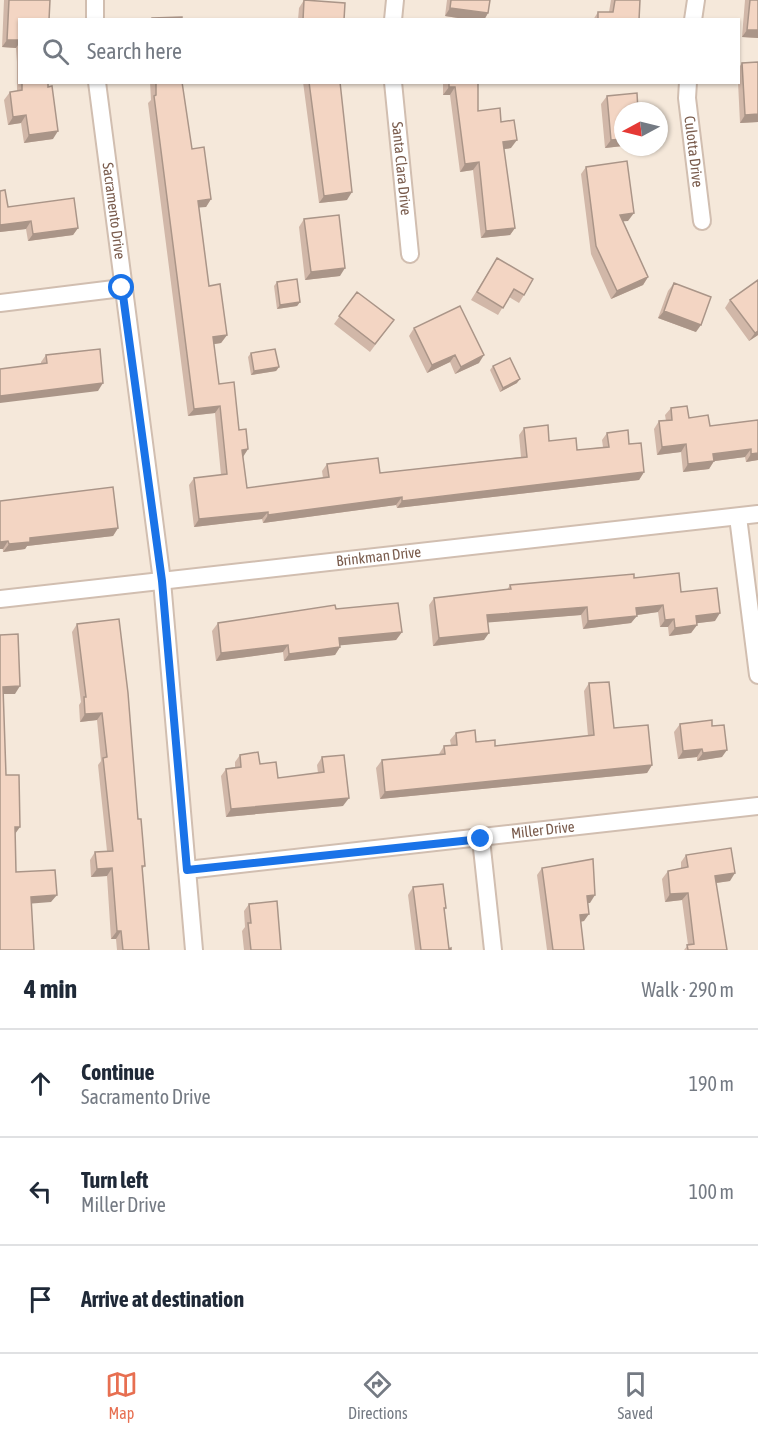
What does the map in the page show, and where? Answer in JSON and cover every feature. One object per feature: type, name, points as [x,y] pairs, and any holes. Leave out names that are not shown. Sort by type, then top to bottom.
[{"type":"street","points":[[95,0],[95,18]]},
{"type":"street","points":[[393,18],[394,0]]},
{"type":"street","points":[[693,18],[696,0]]},
{"type":"street","name":"Sacramento Drive","points":[[97,84],[122,288],[162,581],[194,950]]},
{"type":"street","name":"Santa Clara Drive","points":[[393,84],[410,254]]},
{"type":"street","name":"Culotta Drive","points":[[688,84],[687,98],[702,221]]},
{"type":"street","points":[[0,303],[122,288]]},
{"type":"street","name":"Brinkman Drive","points":[[0,599],[758,514]]},
{"type":"street","points":[[738,517],[758,675]]},
{"type":"street","name":"Miller Drive","points":[[187,870],[481,839],[758,806]]},
{"type":"street","points":[[481,839],[493,950]]},
{"type":"shaded area","points":[[0,0],[758,0],[758,950],[0,950]]},
{"type":"building","points":[[9,0],[50,0],[49,18],[18,18],[18,40],[7,40]]},
{"type":"building","points":[[304,0],[345,3],[344,18],[303,18]]},
{"type":"building","points":[[451,0],[490,0],[488,13],[450,8]]},
{"type":"building","points":[[615,0],[640,0],[639,18],[598,18],[598,12],[613,12]]},
{"type":"building","points":[[750,0],[758,0],[758,30],[747,30]]},
{"type":"building","points":[[758,62],[758,114],[745,115],[742,63]]},
{"type":"building","points":[[22,84],[52,86],[58,131],[29,135],[26,115],[13,117],[10,92],[22,90]]},
{"type":"building","points":[[156,84],[182,84],[192,149],[204,147],[211,199],[198,201],[209,286],[220,284],[227,335],[213,337],[219,384],[234,382],[239,430],[246,429],[248,449],[242,450],[247,488],[329,477],[327,464],[378,458],[380,473],[527,457],[524,428],[548,425],[549,441],[576,438],[577,450],[609,447],[607,433],[628,430],[629,444],[641,443],[644,472],[402,501],[402,497],[268,515],[268,512],[199,519],[194,478],[227,474],[220,406],[194,409],[154,96],[156,95]]},
{"type":"building","points":[[309,84],[340,84],[352,192],[324,196]]},
{"type":"building","points":[[449,84],[478,84],[478,111],[500,108],[501,122],[514,120],[517,140],[503,142],[515,228],[486,231],[479,162],[465,164],[455,87],[449,87]]},
{"type":"building","points":[[637,93],[638,102],[614,102],[614,140],[611,140],[607,96]]},
{"type":"building","points":[[627,161],[634,213],[620,215],[648,277],[617,291],[596,246],[586,167]]},
{"type":"building","points":[[5,190],[8,207],[74,198],[78,228],[33,234],[31,221],[0,225],[0,191]]},
{"type":"building","points":[[339,215],[345,268],[311,272],[304,219]]},
{"type":"building","points":[[497,258],[533,279],[524,295],[514,289],[503,308],[477,292]]},
{"type":"building","points":[[297,279],[300,302],[280,305],[277,282]]},
{"type":"building","points":[[758,280],[758,331],[755,333],[730,300]]},
{"type":"building","points":[[674,283],[711,297],[701,325],[664,311]]},
{"type":"building","points":[[357,292],[394,320],[375,344],[339,316]]},
{"type":"building","points":[[460,306],[484,355],[461,367],[455,355],[432,365],[414,328]]},
{"type":"building","points":[[100,349],[103,383],[0,396],[0,369],[47,363],[46,355]]},
{"type":"building","points":[[275,349],[279,367],[254,371],[251,353]]},
{"type":"building","points":[[510,358],[520,379],[503,388],[493,366]]},
{"type":"building","points":[[687,406],[689,418],[708,415],[710,426],[758,420],[758,453],[751,454],[751,449],[713,454],[714,461],[688,464],[686,444],[662,447],[659,421],[672,420],[671,408]]},
{"type":"building","points":[[113,487],[118,528],[30,538],[30,542],[9,544],[8,541],[0,542],[0,501]]},
{"type":"building","points":[[679,573],[681,592],[717,588],[720,613],[696,616],[697,625],[675,628],[674,619],[665,620],[663,605],[636,608],[637,616],[588,621],[587,607],[487,615],[489,633],[439,638],[434,598],[511,589],[510,585],[634,574],[634,578]]},
{"type":"building","points":[[398,603],[402,632],[339,638],[340,647],[289,654],[288,645],[221,653],[218,623],[335,605],[336,609]]},
{"type":"building","points":[[119,619],[128,693],[138,819],[141,819],[145,866],[142,866],[149,950],[123,950],[121,931],[117,931],[112,868],[97,869],[95,852],[113,851],[103,758],[107,757],[102,713],[85,714],[84,697],[86,697],[77,624]]},
{"type":"building","points":[[18,634],[20,686],[3,687],[6,775],[19,775],[20,827],[15,827],[16,872],[55,870],[57,895],[31,897],[34,950],[0,950],[0,635]]},
{"type":"building","points":[[609,682],[614,728],[648,725],[652,765],[385,792],[382,760],[445,754],[444,746],[457,745],[456,733],[475,730],[476,742],[495,740],[495,746],[594,735],[589,683]]},
{"type":"building","points":[[712,720],[712,726],[724,725],[727,750],[703,753],[702,749],[683,751],[680,724]]},
{"type":"building","points":[[258,752],[260,764],[276,762],[278,778],[324,772],[322,757],[344,755],[349,798],[231,809],[226,769],[241,767],[240,755]]},
{"type":"building","points":[[731,848],[735,873],[715,876],[727,950],[688,950],[687,945],[694,944],[688,893],[670,894],[668,871],[688,867],[686,855]]},
{"type":"building","points":[[593,859],[595,895],[587,896],[589,914],[580,915],[584,950],[553,950],[542,868]]},
{"type":"building","points":[[443,884],[446,908],[444,908],[449,949],[451,950],[421,950],[413,887]]},
{"type":"building","points":[[277,901],[281,950],[251,950],[248,923],[251,923],[249,904]]},
{"type":"route","points":[[122,288],[162,581],[187,870],[481,839]]}]
